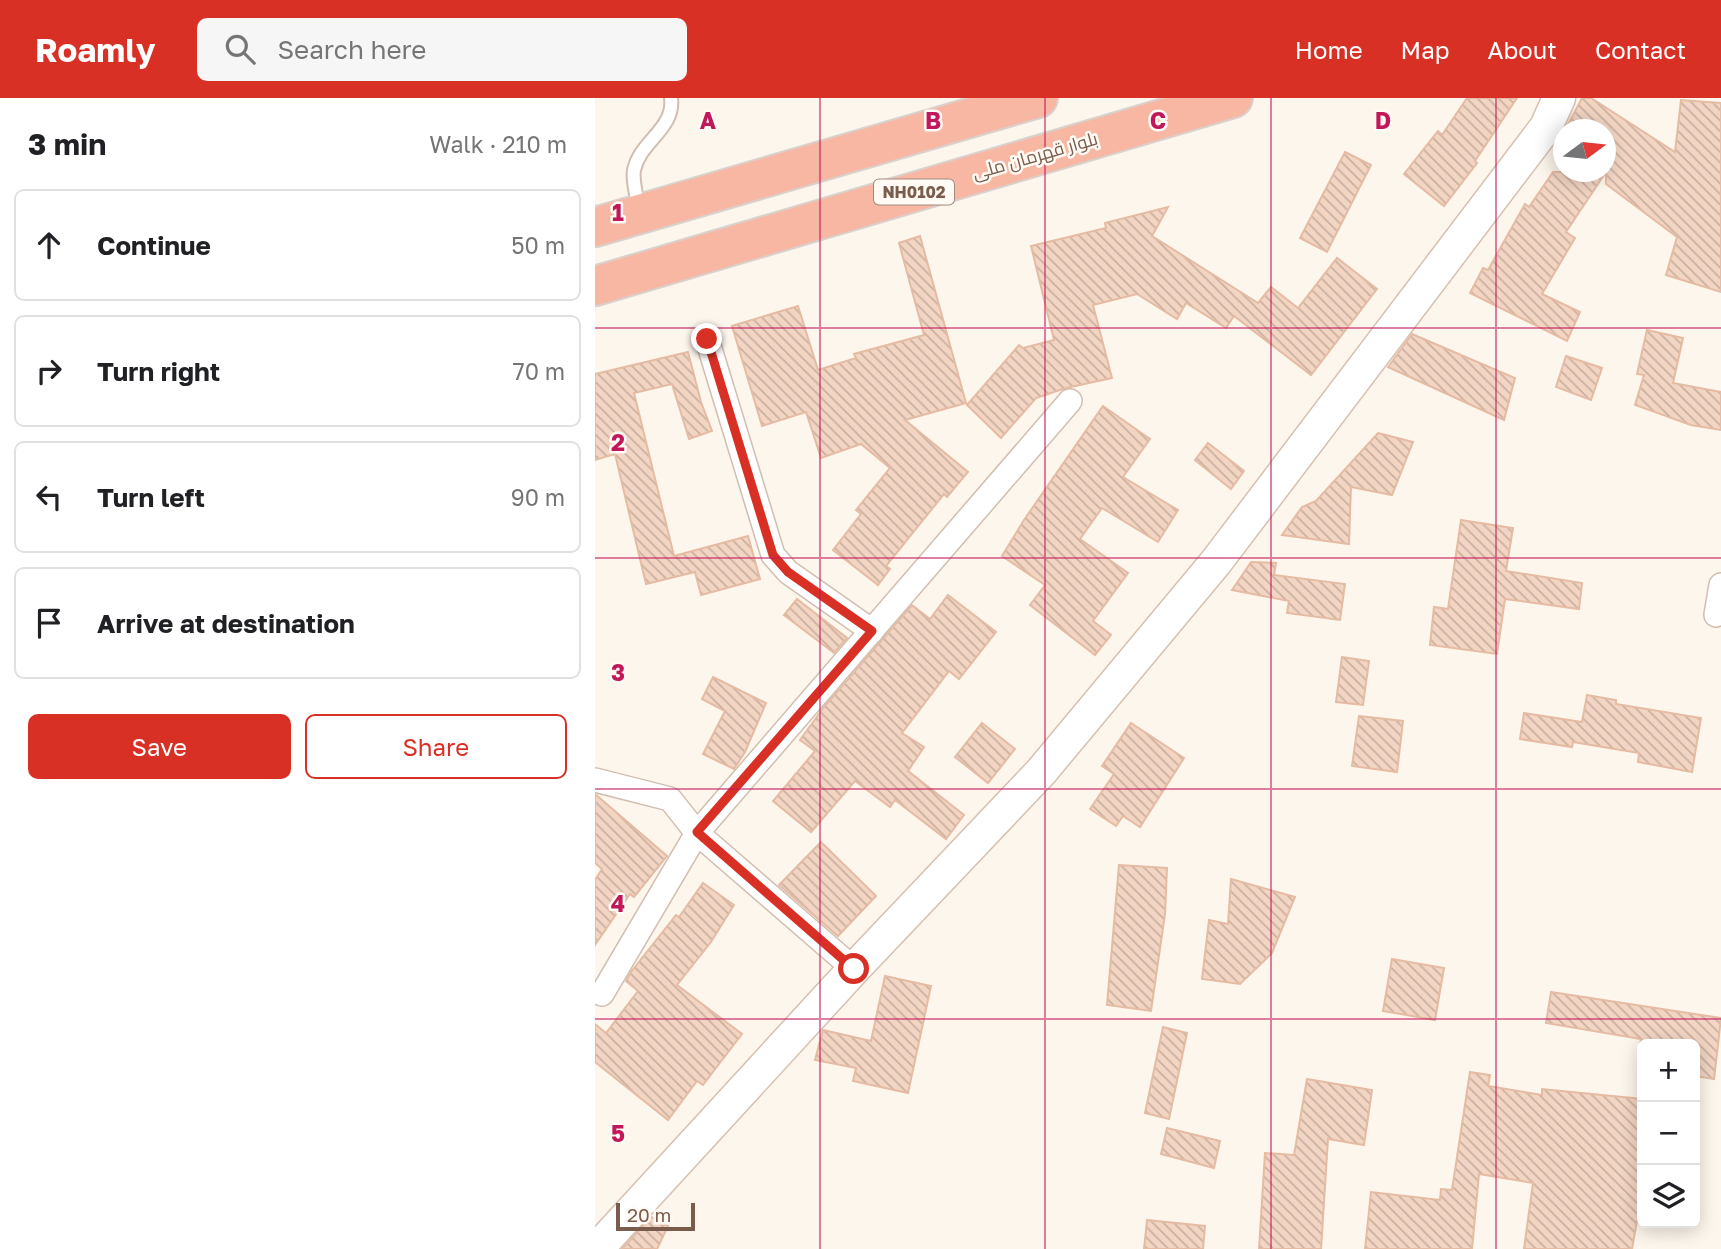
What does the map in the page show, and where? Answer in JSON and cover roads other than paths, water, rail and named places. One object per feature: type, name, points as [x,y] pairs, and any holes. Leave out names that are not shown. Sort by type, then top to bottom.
[{"type":"highway","name":"بلوار قهرمان ملی","points":[[595,286],[1233,98]]},
{"type":"highway","points":[[595,227],[1033,99]]},
{"type":"street","points":[[597,1249],[854,969],[1041,772],[1216,562],[1546,127],[1559,98]]},
{"type":"street","points":[[707,339],[773,555],[788,572],[872,631]]},
{"type":"street","points":[[603,994],[697,832],[1070,401]]},
{"type":"street","points":[[1716,615],[1721,585]]},
{"type":"street","points":[[595,780],[670,799],[697,832],[854,969]]},
{"type":"lane","points":[[639,213],[633,172],[641,149],[664,126],[671,114],[671,98]]}]
